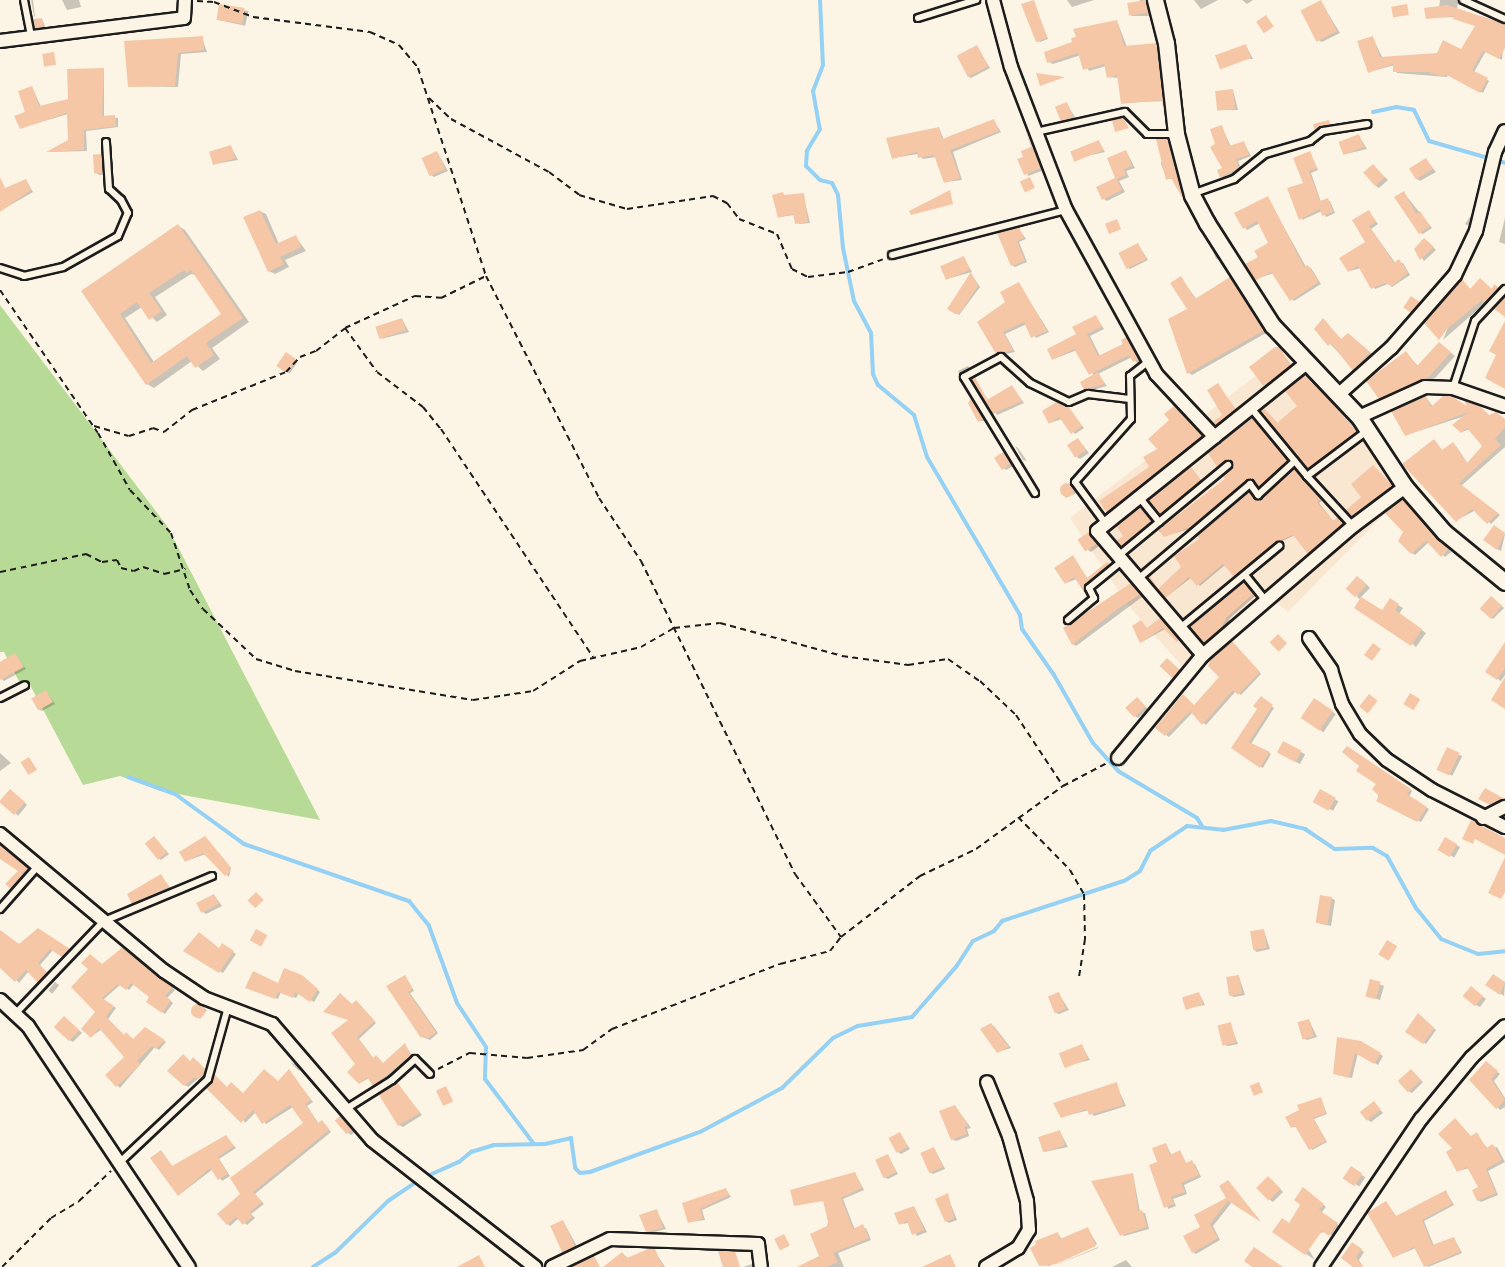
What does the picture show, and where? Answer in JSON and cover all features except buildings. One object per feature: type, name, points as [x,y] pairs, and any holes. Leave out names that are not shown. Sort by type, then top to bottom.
[{"type":"street","points":[[993,0],[1011,68],[1066,210],[1156,374],[1215,436]]},
{"type":"street","points":[[1155,0],[1166,43],[1176,134],[1192,195],[1272,325],[1359,417],[1405,487],[1444,532],[1505,582]]},
{"type":"street","points":[[0,41],[184,18],[185,1]]},
{"type":"street","points":[[1338,394],[1391,348],[1455,275],[1476,231],[1494,166],[1495,152],[1505,131]]},
{"type":"street","points":[[1203,655],[1097,531],[1307,363]]},
{"type":"street","points":[[1359,417],[1425,387],[1453,388],[1505,406]]},
{"type":"street","points":[[1118,758],[1203,655],[1353,526],[1405,487]]},
{"type":"street","points":[[1310,638],[1331,670],[1342,704],[1360,734],[1387,760],[1483,818],[1505,827]]},
{"type":"street","points":[[1483,818],[1505,807]]},
{"type":"street","points":[[0,834],[164,971],[204,998],[272,1024],[372,1140],[535,1267]]},
{"type":"street","points":[[0,1000],[28,1026],[189,1267]]},
{"type":"street","points":[[1321,1267],[1421,1119],[1472,1057],[1505,1026]]},
{"type":"street","points":[[986,1267],[1018,1248],[1029,1230],[1027,1201],[1009,1137],[987,1082]]},
{"type":"street","points":[[552,1267],[610,1239],[758,1244],[761,1267]]},
{"type":"lane","points":[[24,0],[32,38]]},
{"type":"lane","points":[[918,18],[976,0]]},
{"type":"lane","points":[[1463,0],[1505,19]]},
{"type":"lane","points":[[1035,132],[1125,112],[1147,134],[1176,134]]},
{"type":"lane","points":[[1192,195],[1234,179],[1265,154],[1310,141],[1323,132],[1366,124]]},
{"type":"lane","points":[[0,268],[24,276],[63,267],[118,236],[128,213],[121,200],[109,189],[106,142]]},
{"type":"lane","points":[[892,255],[1066,210]]},
{"type":"lane","points":[[1453,388],[1475,321],[1505,290]]},
{"type":"lane","points":[[1035,493],[964,377],[1001,357],[1030,383],[1068,402],[1088,394],[1130,399]]},
{"type":"lane","points":[[1106,524],[1075,482],[1131,419],[1130,376],[1149,361]]},
{"type":"lane","points":[[1251,408],[1353,526]]},
{"type":"lane","points":[[1308,476],[1369,430]]},
{"type":"lane","points":[[1138,579],[1250,484],[1258,495],[1295,461]]},
{"type":"lane","points":[[1068,620],[1094,598],[1089,588],[1159,522],[1228,465]]},
{"type":"lane","points":[[1140,497],[1159,522]]},
{"type":"lane","points":[[1180,628],[1279,546]]},
{"type":"lane","points":[[1245,575],[1266,601]]},
{"type":"lane","points":[[0,698],[25,685]]},
{"type":"lane","points":[[0,909],[38,866]]},
{"type":"lane","points":[[15,1014],[104,921],[212,876]]},
{"type":"lane","points":[[119,1163],[208,1079],[228,1007]]},
{"type":"lane","points":[[345,1109],[362,1102],[415,1059],[430,1074]]},
{"type":"path","points":[[185,1],[205,1],[253,18],[370,32],[399,45],[417,68],[486,276],[599,498],[641,561],[795,874],[842,937]]},
{"type":"path","points":[[427,96],[451,119],[549,172],[579,195],[627,209],[713,196],[727,203],[739,219],[777,234],[792,269],[808,277],[848,272],[892,255]]},
{"type":"path","points":[[93,425],[129,436],[153,428],[164,432],[192,410],[286,372],[300,357],[316,351],[345,328],[415,296],[441,298],[486,276]]},
{"type":"path","points":[[0,290],[93,425],[130,490],[171,533],[185,569],[190,590],[203,609],[256,659],[295,671],[473,700],[533,691],[580,661],[641,647],[674,627],[720,623],[842,656],[908,665],[948,659],[980,681],[1016,715],[1063,786]]},
{"type":"path","points":[[345,328],[377,372],[423,407],[441,429],[593,658]]},
{"type":"path","points":[[0,572],[86,554],[102,562],[117,560],[121,568],[134,571],[143,567],[164,574],[185,569]]},
{"type":"path","points":[[430,1074],[470,1053],[527,1058],[583,1050],[612,1029],[780,964],[830,951],[842,937],[920,876],[976,849],[1063,786],[1118,758]]},
{"type":"path","points":[[1018,817],[1070,870],[1084,894],[1085,939],[1079,977]]},
{"type":"path","points":[[2,1267],[51,1218],[79,1201],[119,1163]]},
{"type":"shaded area","points":[[1284,354],[1365,428],[1408,490],[1288,612],[1277,603],[1182,666],[1127,604],[1070,518]]},
{"type":"green space","points":[[0,305],[167,526],[320,820],[161,791],[120,776],[83,785],[30,685],[21,685],[4,652],[0,652]]},
{"type":"waterway","points":[[820,0],[823,65],[813,91],[820,129],[807,151],[806,166],[820,180],[832,183],[838,195],[843,248],[854,301],[871,333],[873,374],[878,385],[914,415],[927,457],[1020,615],[1022,629],[1054,675],[1093,743],[1118,771],[1197,818],[1202,826]]},
{"type":"waterway","points":[[1373,112],[1396,107],[1414,110],[1429,141],[1505,163]]},
{"type":"waterway","points":[[128,777],[175,794],[244,844],[409,901],[429,926],[457,1003],[486,1047],[485,1079],[534,1144]]},
{"type":"waterway","points":[[425,1177],[459,1162],[471,1152],[494,1145],[545,1144],[571,1138],[575,1168],[580,1173],[590,1172],[700,1132],[782,1088],[833,1038],[858,1026],[912,1017],[956,967],[973,941],[994,931],[1002,921],[1124,881],[1140,871],[1150,851],[1187,826],[1223,830],[1271,821],[1305,829],[1335,849],[1373,848],[1387,856],[1416,908],[1441,939],[1478,954],[1505,951]]},
{"type":"waterway","points":[[313,1267],[336,1252],[388,1201],[418,1181]]}]
